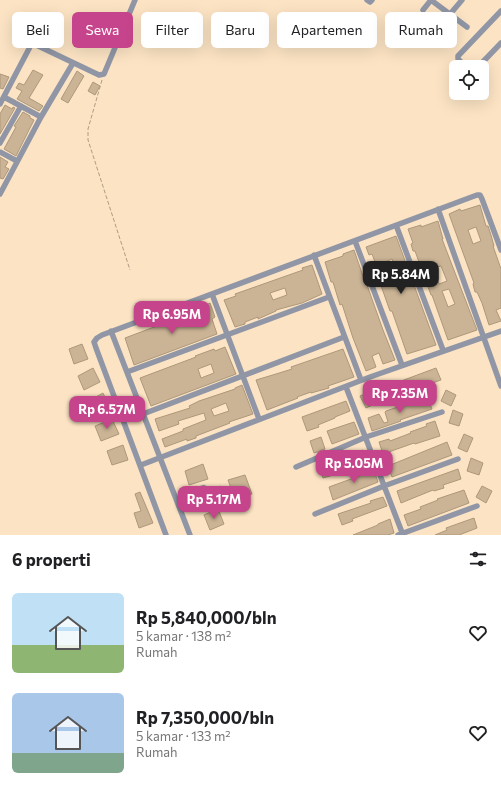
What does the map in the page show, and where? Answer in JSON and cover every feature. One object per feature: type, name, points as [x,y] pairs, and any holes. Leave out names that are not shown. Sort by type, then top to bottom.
[{"type":"street","points":[[42,48],[99,75],[104,74],[135,0]]},
{"type":"street","points":[[367,0],[370,2],[372,0]]},
{"type":"street","points":[[424,10],[431,0],[447,12]]},
{"type":"street","points":[[452,12],[462,0]]},
{"type":"street","points":[[459,60],[458,56],[500,14]]},
{"type":"street","points":[[457,19],[467,27]]},
{"type":"street","points":[[485,60],[501,43]]},
{"type":"street","points":[[0,104],[29,48]]},
{"type":"street","points":[[0,194],[41,117],[73,63]]},
{"type":"street","points":[[4,97],[41,117]]},
{"type":"street","points":[[0,143],[21,106]]},
{"type":"street","points":[[0,152],[17,162]]},
{"type":"street","points":[[166,535],[94,342],[97,338],[111,331],[355,241],[477,194],[480,195],[482,199],[501,250]]},
{"type":"street","points":[[438,209],[501,386]]},
{"type":"street","points":[[396,225],[443,350]]},
{"type":"street","points":[[355,241],[402,365]]},
{"type":"street","points":[[314,255],[361,380]]},
{"type":"street","points":[[212,294],[259,419]]},
{"type":"street","points":[[127,372],[329,297]]},
{"type":"street","points":[[111,331],[190,535]]},
{"type":"street","points":[[141,465],[361,380],[443,350],[501,331]]},
{"type":"street","points":[[143,414],[344,337]]},
{"type":"street","points":[[346,387],[366,437],[401,534],[476,506]]},
{"type":"street","points":[[296,467],[366,437],[442,412]]},
{"type":"street","points":[[315,514],[384,486],[458,459]]},
{"type":"lane","points":[[196,504],[193,497],[193,489],[204,486],[206,487],[211,499]]},
{"type":"lane","points":[[178,504],[220,487],[223,489],[223,494],[181,511]]},
{"type":"lane","points":[[215,489],[217,497]]},
{"type":"path","points":[[104,74],[88,129],[88,140],[130,270]]},
{"type":"building","points":[[33,70],[43,75],[29,98],[43,106],[39,111],[17,99],[22,91],[16,88],[19,83],[24,85]]},
{"type":"building","points":[[77,71],[84,76],[68,103],[61,99]]},
{"type":"building","points":[[0,74],[9,77],[3,89],[0,88]]},
{"type":"building","points":[[93,82],[100,86],[95,95],[88,91]]},
{"type":"building","points":[[5,105],[12,109],[13,107],[15,108],[0,134],[0,114]]},
{"type":"building","points":[[23,112],[34,120],[16,156],[4,149],[16,127],[14,126]]},
{"type":"building","points":[[0,157],[8,162],[5,167],[9,169],[3,179],[0,178]]},
{"type":"building","points":[[480,205],[501,269],[501,308],[496,310],[501,321],[489,325],[482,303],[477,292],[475,292],[474,283],[449,214],[460,209],[461,211]],"holes":[[[476,227],[481,241],[473,244],[468,230]]]},
{"type":"building","points":[[438,221],[442,239],[477,330],[448,340],[432,295],[411,244],[413,243],[408,229],[421,225],[421,227]],"holes":[[[441,266],[447,281],[439,284],[433,268]],[[449,289],[455,304],[448,307],[442,291]]]},
{"type":"building","points":[[396,236],[436,345],[407,354],[392,311],[390,311],[374,268],[377,267],[372,254],[369,255],[366,247]],"holes":[[[392,259],[397,273],[390,276],[385,262]]]},
{"type":"building","points":[[354,250],[395,360],[383,364],[379,353],[372,356],[376,367],[366,371],[342,304],[340,305],[333,282],[331,282],[325,262],[343,256],[343,254]]},
{"type":"building","points":[[312,265],[322,294],[302,303],[276,310],[258,319],[258,317],[245,322],[245,324],[235,327],[224,300],[236,296],[235,294],[303,270],[302,268]],"holes":[[[285,288],[287,295],[273,300],[270,293]]]},
{"type":"building","points":[[210,303],[215,317],[212,319],[217,334],[134,365],[125,338],[170,321],[169,319],[178,316],[178,318],[191,313]]},
{"type":"building","points":[[82,344],[88,359],[74,364],[69,349]]},
{"type":"building","points":[[225,347],[236,374],[151,406],[140,378],[214,349],[215,351]],"holes":[[[211,364],[214,373],[201,378],[198,369]]]},
{"type":"building","points":[[343,349],[354,377],[328,386],[329,388],[297,397],[298,398],[267,410],[256,380],[292,369],[291,367]]},
{"type":"building","points":[[93,368],[100,382],[84,390],[78,376]]},
{"type":"building","points":[[436,368],[441,380],[429,384],[428,382],[408,389],[409,392],[381,402],[377,390]]},
{"type":"building","points":[[242,385],[253,414],[229,422],[230,423],[196,436],[196,438],[187,441],[187,439],[165,447],[162,439],[206,420],[204,413],[178,421],[179,424],[159,431],[155,419],[190,408],[189,406],[199,401]],"holes":[[[226,403],[229,411],[214,416],[211,409]]]},
{"type":"building","points":[[446,390],[456,395],[451,406],[441,401]]},
{"type":"building","points":[[369,392],[375,404],[366,408],[360,396]]},
{"type":"building","points":[[103,393],[110,408],[94,416],[87,402]]},
{"type":"building","points":[[427,397],[432,409],[372,431],[368,418],[379,414],[384,423],[388,422],[386,411]]},
{"type":"building","points":[[346,401],[350,411],[318,425],[319,427],[307,431],[302,417]]},
{"type":"building","points":[[453,410],[463,414],[459,426],[449,423]]},
{"type":"building","points":[[112,419],[119,434],[101,441],[95,426]]},
{"type":"building","points":[[435,421],[440,436],[383,454],[379,442],[389,439],[390,441],[427,426],[426,424]]},
{"type":"building","points":[[354,422],[359,434],[332,444],[327,431]]},
{"type":"building","points":[[464,434],[473,438],[467,452],[458,448]]},
{"type":"building","points":[[321,437],[325,449],[314,453],[310,441]]},
{"type":"building","points":[[447,442],[452,455],[392,477],[388,466]]},
{"type":"building","points":[[123,445],[128,460],[112,465],[107,451]]},
{"type":"building","points":[[363,450],[367,461],[353,466],[354,469],[323,478],[318,465]]},
{"type":"building","points":[[471,458],[483,463],[479,475],[467,471]]},
{"type":"building","points":[[203,464],[208,479],[189,485],[185,471]]},
{"type":"building","points":[[373,468],[378,482],[333,500],[329,487],[362,475],[361,472]]},
{"type":"building","points":[[458,469],[461,479],[443,485],[444,488],[433,490],[401,503],[397,491]]},
{"type":"building","points":[[245,475],[252,494],[235,499],[228,480]]},
{"type":"building","points":[[482,486],[492,491],[486,503],[476,497]]},
{"type":"building","points":[[464,490],[469,503],[408,526],[404,515],[421,509],[420,507],[438,500],[437,499]]},
{"type":"building","points":[[140,492],[153,523],[139,528],[134,513],[141,511],[135,494]]},
{"type":"building","points":[[383,497],[387,506],[352,519],[353,521],[342,525],[338,514],[371,503],[370,501]]},
{"type":"building","points":[[218,509],[224,524],[210,530],[204,515]]},
{"type":"building","points":[[474,518],[477,528],[459,535],[435,535],[447,530],[446,528]]},
{"type":"building","points":[[390,519],[394,533],[388,535],[353,535],[378,525]]}]
